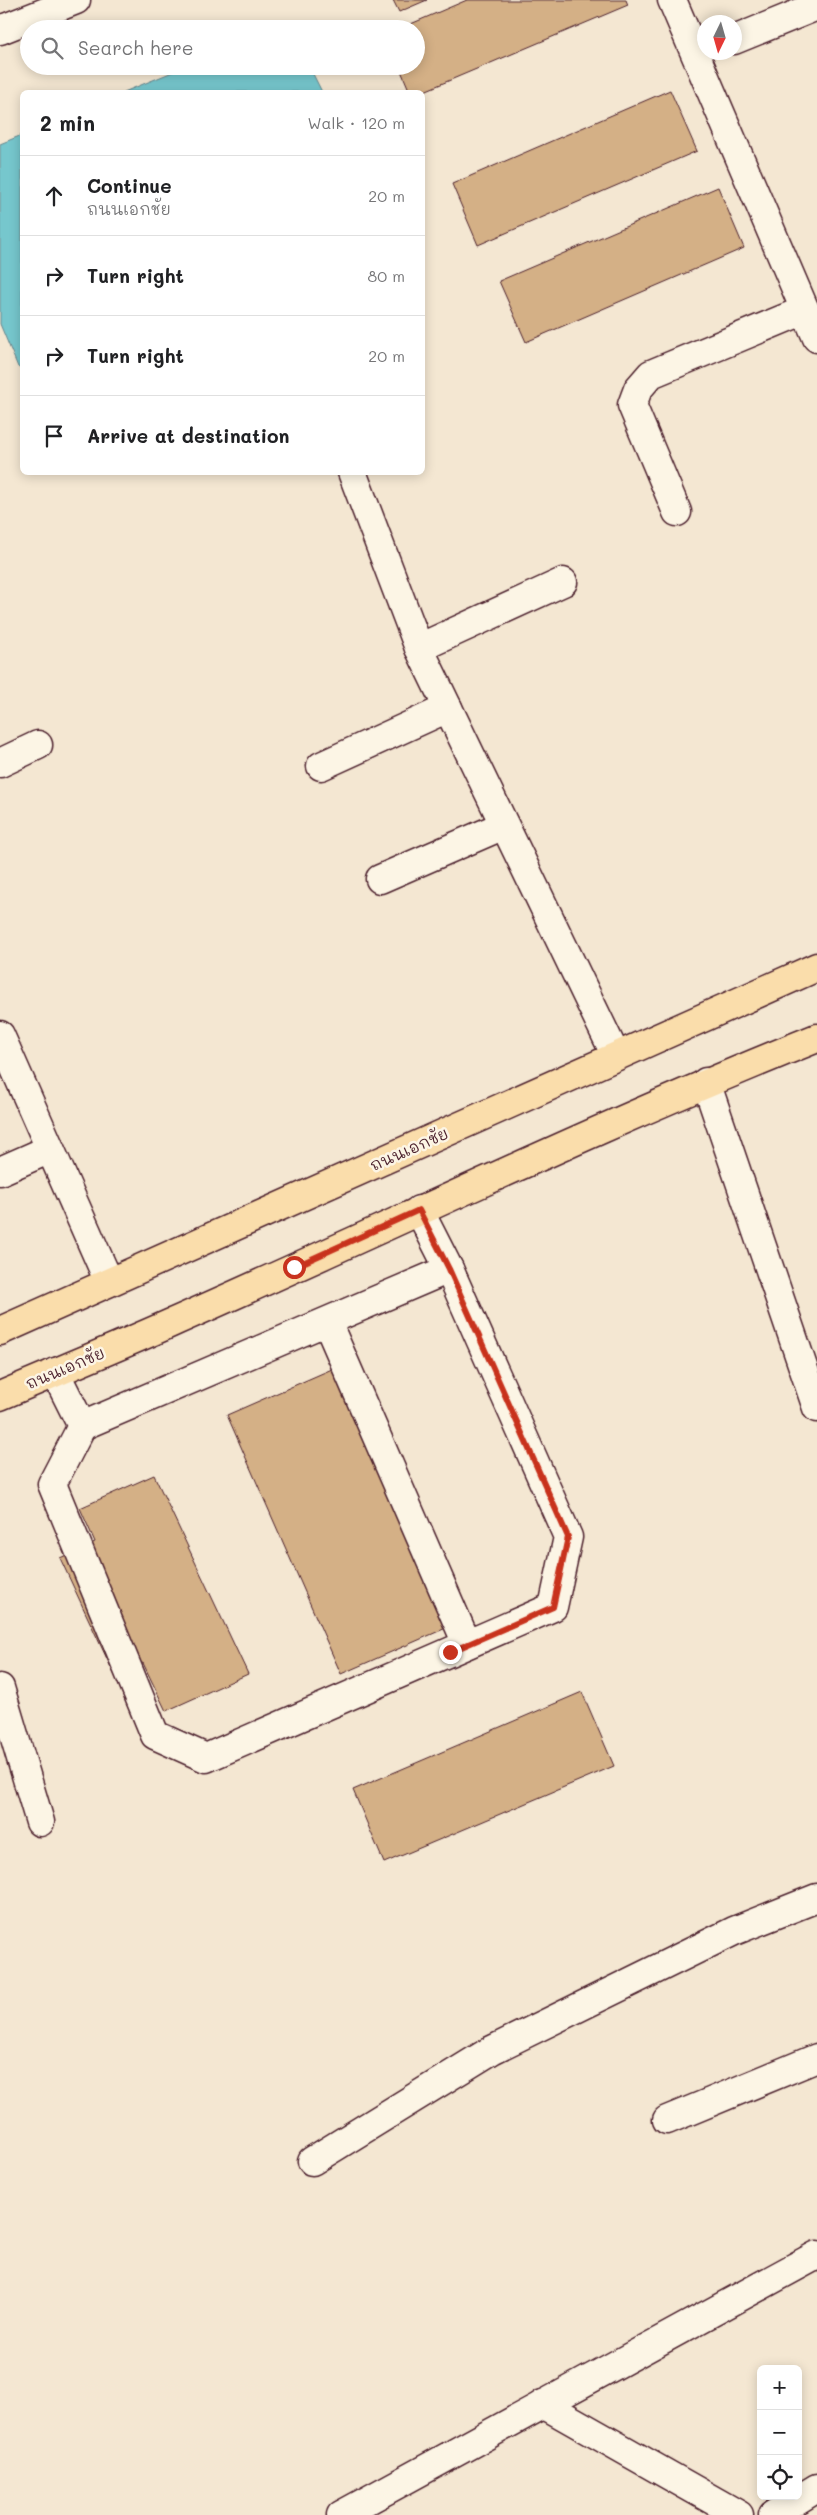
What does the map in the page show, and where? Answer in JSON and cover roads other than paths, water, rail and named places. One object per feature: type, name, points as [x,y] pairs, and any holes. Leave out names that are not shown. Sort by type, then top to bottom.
[{"type":"main road","name":"ถนนเอกชัย","points":[[0,1331],[817,967]]},
{"type":"main road","name":"ถนนเอกชัย","points":[[0,1396],[169,1324],[706,1082],[817,1038]]},
{"type":"street","points":[[25,20],[76,0]]},
{"type":"street","points":[[672,0],[697,47]]},
{"type":"street","points":[[742,37],[817,6]]},
{"type":"street","points":[[0,30],[20,22]]},
{"type":"street","points":[[703,60],[817,338]]},
{"type":"street","points":[[677,512],[632,405],[638,389],[652,374],[805,310]]},
{"type":"street","points":[[353,475],[419,648],[616,1056]]},
{"type":"street","points":[[419,648],[563,582]]},
{"type":"street","points":[[321,766],[448,708]]},
{"type":"street","points":[[0,763],[38,745]]},
{"type":"street","points":[[380,879],[504,825]]},
{"type":"street","points":[[0,1035],[109,1282]]},
{"type":"street","points":[[706,1082],[817,1408]]},
{"type":"street","points":[[0,1171],[50,1149]]},
{"type":"street","points":[[419,1210],[449,1269],[568,1537],[553,1607],[206,1758],[156,1735],[52,1484],[82,1426],[449,1269]]},
{"type":"street","points":[[327,1322],[467,1644]]},
{"type":"street","points":[[55,1372],[82,1426]]},
{"type":"street","points":[[0,1688],[40,1822]]},
{"type":"street","points":[[312,2161],[492,2050],[734,1932],[817,1898]]},
{"type":"street","points":[[668,2120],[817,2058]]},
{"type":"street","points":[[341,2515],[817,2255]]},
{"type":"street","points":[[543,2404],[739,2515]]},
{"type":"street","points":[[773,2515],[817,2488]]},
{"type":"water","points":[[165,75],[314,75],[321,90],[129,90]]},
{"type":"water","points":[[20,136],[20,368],[0,324],[0,144]]}]
